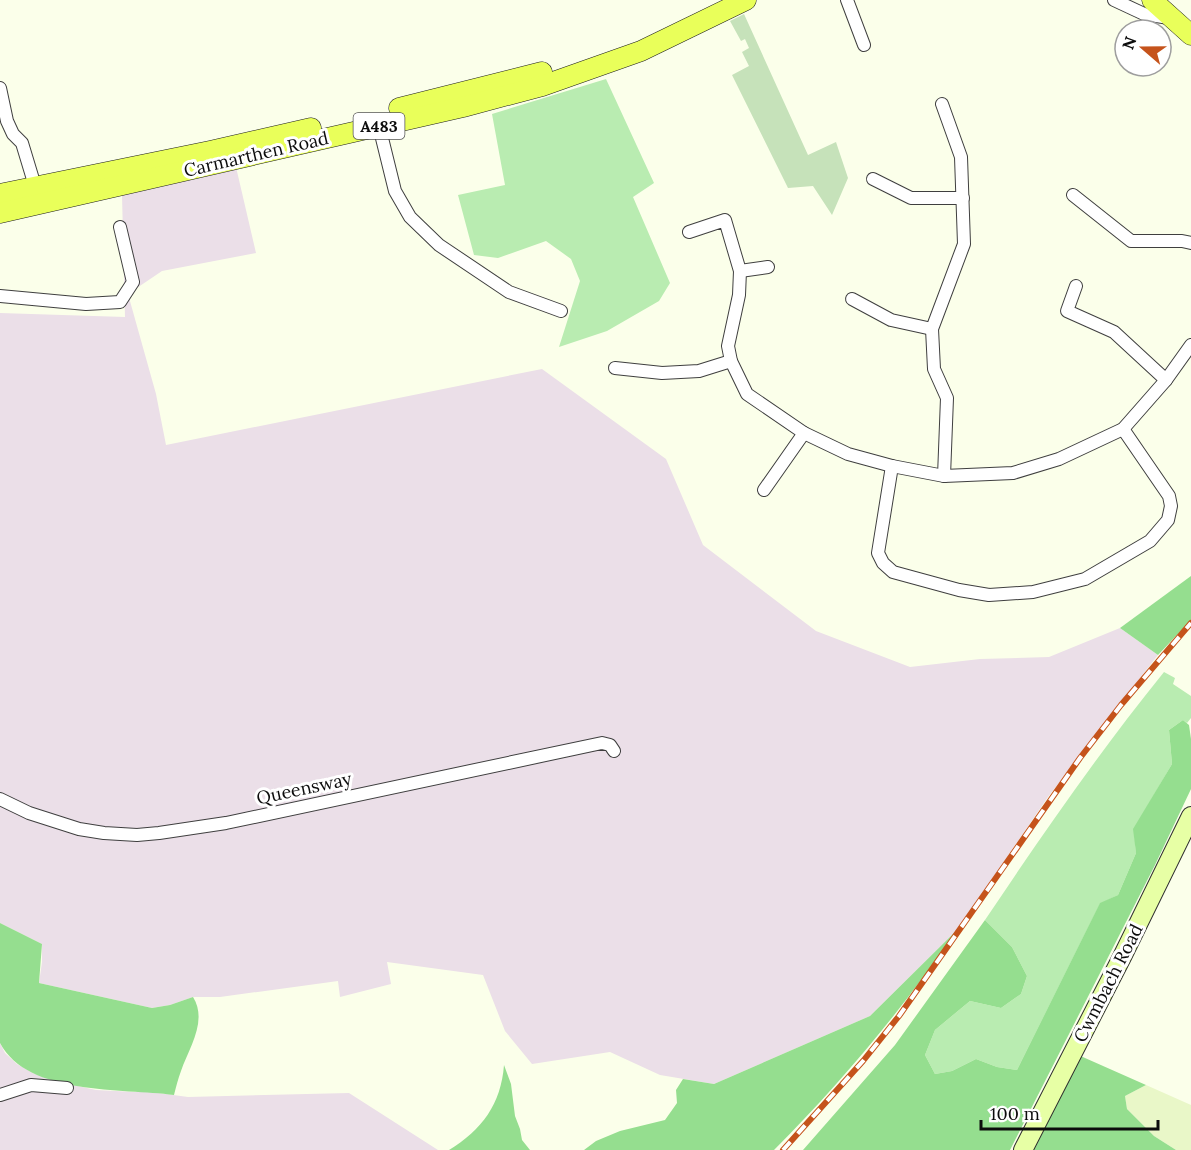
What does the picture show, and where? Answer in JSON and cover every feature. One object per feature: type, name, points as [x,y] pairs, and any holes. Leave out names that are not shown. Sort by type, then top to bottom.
[{"type":"main road","name":"Carmarthen Road","points":[[0,194],[220,148],[400,107],[576,63],[647,35],[717,0]]},
{"type":"main road","name":"Carmarthen Road","points":[[0,213],[542,86],[606,64],[679,34],[746,0]]},
{"type":"main road","points":[[1152,0],[1172,18]]},
{"type":"main road","points":[[1173,19],[1191,35]]},
{"type":"main road","name":"Cwmbach Road","points":[[1023,1150],[1191,816]]},
{"type":"street","points":[[847,0],[864,45]]},
{"type":"street","points":[[1114,0],[1144,14],[1167,18]]},
{"type":"street","points":[[0,88],[7,121],[13,134],[22,143],[35,186]]},
{"type":"street","points":[[942,104],[961,157],[964,244],[932,329],[934,369],[947,398],[944,476]]},
{"type":"street","points":[[379,126],[395,191],[410,217],[439,245],[509,292],[561,311]]},
{"type":"street","points":[[873,179],[911,198],[963,198]]},
{"type":"street","points":[[1073,195],[1131,241],[1191,243]]},
{"type":"street","points":[[689,232],[724,220],[740,271],[739,295],[728,346],[731,361],[747,394],[804,433],[848,454],[892,466],[944,476],[1013,473],[1059,459],[1123,429],[1166,380],[1191,345]]},
{"type":"street","points":[[0,296],[86,304],[120,302],[133,282],[120,226]]},
{"type":"street","points":[[740,271],[768,267]]},
{"type":"street","points":[[1076,286],[1066,311],[1114,332],[1166,380]]},
{"type":"street","points":[[852,299],[891,320],[932,329]]},
{"type":"street","points":[[615,368],[662,373],[699,371],[731,361]]},
{"type":"street","points":[[892,466],[878,553],[883,563],[893,572],[959,590],[989,595],[1033,591],[1085,579],[1150,541],[1167,520],[1171,506],[1169,496],[1123,429]]},
{"type":"street","points":[[764,490],[804,433]]},
{"type":"street","name":"Queensway","points":[[0,799],[29,813],[79,829],[137,835],[226,823],[602,743],[610,745],[614,750]]},
{"type":"street","points":[[0,1095],[31,1085],[67,1089]]},
{"type":"shaded area","points":[[236,167],[256,253],[162,271],[128,294],[156,394],[166,445],[542,369],[666,459],[703,545],[816,631],[910,667],[980,659],[1049,657],[1120,628],[1158,655],[1048,797],[958,929],[870,1016],[714,1084],[660,1075],[610,1052],[532,1064],[505,1031],[483,975],[387,962],[391,984],[340,997],[338,981],[220,997],[193,997],[152,1008],[39,983],[42,944],[0,923],[0,313],[125,317],[122,195]]},
{"type":"shaded area","points":[[0,1043],[5,1053],[17,1064],[33,1073],[55,1081],[96,1090],[144,1091],[188,1097],[349,1093],[438,1150],[0,1150]]},
{"type":"green space","points":[[744,14],[808,155],[836,142],[848,178],[832,215],[813,186],[788,188],[732,75],[749,66],[742,52],[749,48],[745,39],[741,41],[730,21]]},
{"type":"green space","points":[[606,79],[654,183],[633,197],[670,283],[659,301],[607,331],[559,347],[580,281],[571,259],[546,241],[498,258],[474,255],[458,195],[505,185],[492,114]]},
{"type":"green space","points":[[1191,576],[1191,620],[1158,655],[1120,628]]},
{"type":"green space","points":[[1164,672],[1175,678],[1173,684],[1191,696],[1191,718],[1187,723],[1183,720],[1169,730],[1172,764],[1134,829],[1136,853],[1118,895],[1100,904],[1017,1070],[997,1067],[976,1059],[952,1071],[935,1074],[925,1055],[935,1030],[970,1001],[1001,1008],[1021,994],[1027,976],[1012,947],[985,920],[1072,794]]},
{"type":"green space","points":[[1183,720],[1189,725],[1191,739],[1191,789],[1155,865],[1010,1150],[803,1150],[895,1045],[985,920],[1012,947],[1027,976],[1021,994],[1001,1008],[970,1001],[935,1030],[925,1055],[935,1074],[952,1071],[976,1059],[997,1067],[1017,1070],[1100,903],[1118,895],[1136,853],[1133,829],[1172,764],[1169,730]]},
{"type":"green space","points":[[0,923],[42,944],[39,983],[152,1008],[193,997],[199,1015],[198,1025],[174,1095],[78,1086],[54,1081],[32,1072],[13,1060],[0,1043]]},
{"type":"green space","points":[[958,929],[871,1044],[774,1150],[584,1150],[596,1141],[620,1131],[665,1120],[677,1103],[676,1090],[683,1079],[714,1084],[870,1016]]},
{"type":"green space","points":[[1076,1054],[1146,1085],[1125,1096],[1127,1109],[1154,1136],[1176,1150],[1028,1150]]},
{"type":"green space","points":[[504,1065],[511,1084],[515,1116],[522,1140],[530,1150],[449,1150],[471,1134],[488,1115],[499,1092]]},
{"type":"green space","points":[[1146,1085],[1191,1105],[1191,1150],[1176,1150],[1154,1136],[1127,1109],[1125,1096]]},
{"type":"railway","points":[[783,1150],[863,1061],[899,1016],[1080,758],[1121,705],[1191,623]]}]
